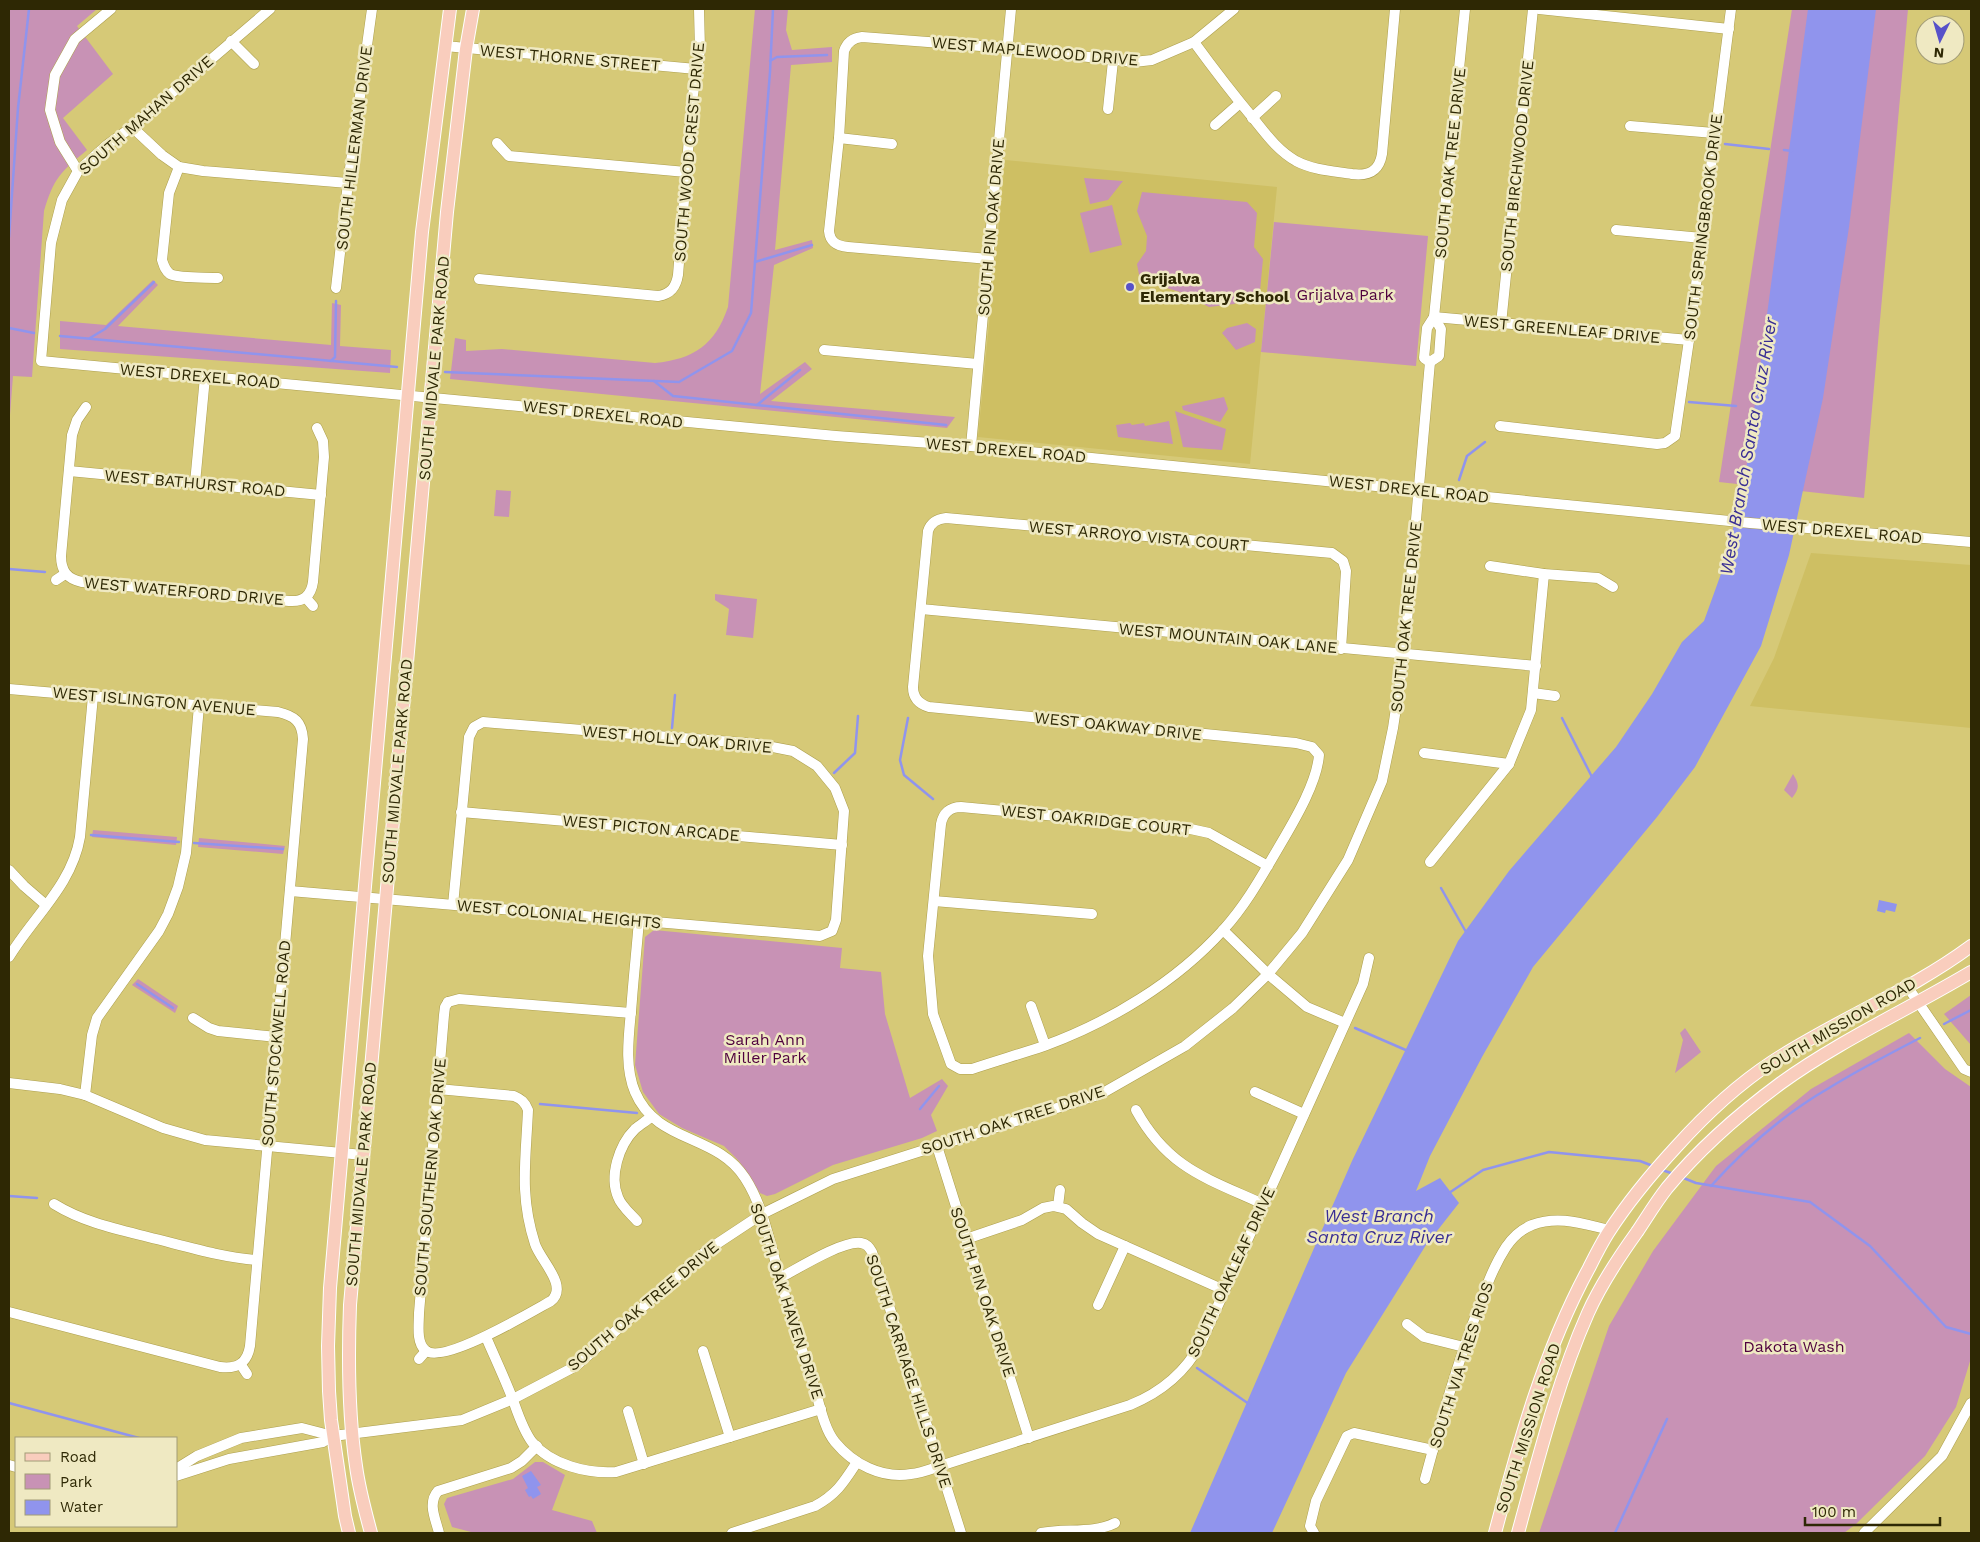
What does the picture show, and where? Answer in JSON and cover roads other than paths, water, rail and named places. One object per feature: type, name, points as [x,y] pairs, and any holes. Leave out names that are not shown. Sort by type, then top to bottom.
[{"type":"main road","name":"SOUTH MIDVALE PARK ROAD","points":[[349,1533],[333,1436],[329,1391],[328,1332],[407,396],[423,224],[450,9]]},
{"type":"main road","name":"SOUTH MIDVALE PARK ROAD","points":[[370,1533],[357,1474],[352,1434],[349,1364],[350,1312],[447,212],[466,49],[473,9]]},
{"type":"main road","name":"SOUTH MISSION ROAD","points":[[1495,1533],[1541,1376],[1570,1302],[1610,1230],[1644,1183],[1691,1130],[1726,1098],[1771,1063],[1817,1035],[1907,986],[1971,946]]},
{"type":"main road","name":"SOUTH MISSION ROAD","points":[[1518,1533],[1562,1383],[1588,1314],[1602,1284],[1666,1190],[1690,1163],[1740,1115],[1783,1082],[1828,1053],[1971,972]]},
{"type":"main road","points":[[1554,1343],[1574,1351]]},
{"type":"street","points":[[78,171],[60,142],[50,110],[55,75],[75,39],[111,9]]},
{"type":"street","name":"SOUTH MAHAN DRIVE","points":[[41,361],[51,243],[62,200],[78,171],[270,9]]},
{"type":"street","name":"SOUTH HILLERMAN DRIVE","points":[[336,288],[348,183],[372,9]]},
{"type":"street","name":"SOUTH WOOD CREST DRIVE","points":[[479,279],[654,296],[671,294],[676,285],[678,275],[686,172],[696,70],[700,50],[699,9]]},
{"type":"street","name":"SOUTH PIN OAK DRIVE","points":[[971,446],[1011,9]]},
{"type":"street","name":"WEST MAPLEWOOD DRIVE","points":[[839,138],[844,51],[850,38],[862,37],[1007,48],[1113,61],[1152,60],[1166,56],[1194,42],[1234,9]]},
{"type":"street","points":[[1194,42],[1272,143],[1297,161],[1316,169],[1365,175],[1375,173],[1381,161],[1395,9]]},
{"type":"street","name":"SOUTH OAK TREE DRIVE","points":[[1430,362],[1424,358],[1427,328],[1434,317],[1466,9]]},
{"type":"street","name":"SOUTH BIRCHWOOD DRIVE","points":[[1501,324],[1533,9]]},
{"type":"street","points":[[1539,9],[1729,29]]},
{"type":"street","name":"SOUTH SPRINGBROOK DRIVE","points":[[1500,426],[1671,445],[1676,432],[1689,340],[1731,9]]},
{"type":"street","points":[[231,41],[254,64]]},
{"type":"street","name":"WEST THORNE STREET","points":[[445,46],[696,70]]},
{"type":"street","points":[[1108,109],[1113,61]]},
{"type":"street","points":[[1252,118],[1276,96]]},
{"type":"street","points":[[1215,125],[1240,103]]},
{"type":"street","points":[[132,126],[151,146],[179,167],[203,171],[348,183]]},
{"type":"street","points":[[1630,126],[1714,133]]},
{"type":"street","points":[[892,144],[839,138],[829,243],[848,247],[989,259]]},
{"type":"street","points":[[497,143],[509,156],[686,172]]},
{"type":"street","points":[[179,167],[169,193],[162,260],[165,269],[171,274],[180,276],[218,278]]},
{"type":"street","points":[[1616,230],[1702,238]]},
{"type":"street","name":"SOUTH OAK TREE DRIVE","points":[[1430,362],[1439,356],[1441,329],[1434,317]]},
{"type":"street","name":"WEST GREENLEAF DRIVE","points":[[1434,317],[1689,340]]},
{"type":"street","points":[[824,350],[978,364]]},
{"type":"street","name":"WEST DREXEL ROAD","points":[[41,361],[808,433],[971,446],[1740,522],[1971,542]]},
{"type":"street","name":"SOUTH OAK TREE DRIVE","points":[[333,1436],[462,1420],[513,1399],[576,1366],[706,1251],[762,1214],[833,1179],[1101,1094],[1198,1037],[1233,1008],[1268,974],[1302,933],[1348,860],[1382,781],[1393,728],[1404,655],[1430,362]]},
{"type":"street","points":[[195,483],[205,377]]},
{"type":"street","points":[[56,580],[65,574],[61,556],[74,427],[86,407]]},
{"type":"street","points":[[313,606],[306,598],[312,588],[324,449],[317,428]]},
{"type":"street","name":"WEST BATHURST ROAD","points":[[69,471],[321,495]]},
{"type":"street","name":"WEST ARROYO VISTA COURT","points":[[921,609],[928,531],[931,520],[946,518],[1322,552],[1347,558],[1341,649]]},
{"type":"street","points":[[1490,566],[1544,574],[1598,578],[1613,587]]},
{"type":"street","name":"WEST WATERFORD DRIVE","points":[[65,574],[82,582],[289,601],[306,598]]},
{"type":"street","points":[[1430,862],[1509,764],[1531,710],[1544,574]]},
{"type":"street","name":"WEST MOUNTAIN OAK LANE","points":[[921,609],[1536,666]]},
{"type":"street","name":"WEST OAKWAY DRIVE","points":[[921,609],[913,687],[917,704],[929,707],[1296,743],[1318,750],[1318,763],[1315,774],[1296,819],[1268,866]]},
{"type":"street","name":"WEST ISLINGTON AVENUE","points":[[9,689],[278,712],[293,717],[301,717]]},
{"type":"street","points":[[1533,693],[1556,696]]},
{"type":"street","points":[[9,957],[69,874],[79,846],[93,696]]},
{"type":"street","points":[[84,1095],[92,1035],[97,1018],[159,931],[172,905],[178,886],[186,853],[199,706]]},
{"type":"street","name":"SOUTH STOCKWELL ROAD","points":[[9,1312],[220,1367],[244,1369],[250,1346],[268,1147],[303,739],[301,717]]},
{"type":"street","name":"WEST HOLLY OAK DRIVE","points":[[461,812],[468,737],[473,724],[487,722],[757,744],[793,751],[818,766],[835,788],[844,811],[836,920],[831,935]]},
{"type":"street","points":[[1424,753],[1509,764]]},
{"type":"street","name":"WEST OAKRIDGE COURT","points":[[934,901],[943,809],[955,807],[1186,828],[1209,833],[1268,866]]},
{"type":"street","points":[[452,905],[461,812]]},
{"type":"street","name":"WEST PICTON ARCADE","points":[[461,812],[842,845]]},
{"type":"street","points":[[1092,914],[934,901],[928,956],[933,1014],[949,1060],[955,1071],[972,1069],[1046,1045],[1112,1016],[1161,984],[1189,962],[1223,930],[1268,866]]},
{"type":"street","points":[[9,870],[46,905]]},
{"type":"street","name":"WEST COLONIAL HEIGHTS","points":[[290,891],[815,936],[831,935]]},
{"type":"street","name":"SOUTH OAK HAVEN DRIVE","points":[[639,920],[628,1063],[635,1092],[651,1117],[667,1128],[711,1147],[731,1162],[746,1178],[762,1214],[821,1409],[833,1440],[857,1462],[880,1472],[899,1476],[940,1466]]},
{"type":"street","points":[[1223,930],[1268,974],[1307,1007],[1345,1023]]},
{"type":"street","name":"SOUTH OAKLEAF DRIVE","points":[[940,1466],[1130,1405],[1163,1388],[1181,1372],[1195,1353],[1363,984],[1368,958]]},
{"type":"street","points":[[1907,986],[1964,1069],[1971,1072]]},
{"type":"street","name":"SOUTH SOUTHERN OAK DRIVE","points":[[426,1351],[419,1338],[419,1313],[446,1000],[459,999],[631,1012]]},
{"type":"street","points":[[1031,1006],[1046,1045]]},
{"type":"street","points":[[193,1018],[209,1028],[277,1037]]},
{"type":"street","points":[[9,1083],[54,1088],[84,1095],[192,1138],[217,1142],[363,1155]]},
{"type":"street","points":[[419,1359],[426,1351],[438,1354],[486,1337],[550,1302],[561,1292],[535,1245],[525,1202],[524,1158],[528,1110],[526,1098],[438,1089]]},
{"type":"street","points":[[1255,1092],[1304,1114]]},
{"type":"street","points":[[1136,1110],[1146,1127],[1175,1160],[1201,1176],[1263,1204]]},
{"type":"street","points":[[638,1221],[618,1199],[614,1186],[616,1167],[623,1146],[634,1130],[651,1117]]},
{"type":"street","name":"SOUTH PIN OAK DRIVE","points":[[937,1146],[1029,1438]]},
{"type":"street","points":[[1058,1206],[1060,1190]]},
{"type":"street","points":[[54,1204],[93,1223],[215,1254],[257,1260]]},
{"type":"street","points":[[966,1239],[1022,1220],[1048,1206],[1058,1206],[1066,1209],[1090,1229],[1224,1290]]},
{"type":"street","name":"SOUTH VIA TRES RIOS","points":[[1425,1479],[1464,1347],[1491,1274],[1507,1246],[1518,1233],[1531,1226],[1549,1221],[1567,1220],[1610,1230]]},
{"type":"street","name":"SOUTH CARRIAGE HILLS DRIVE","points":[[780,1278],[816,1258],[850,1243],[864,1240],[868,1245],[872,1252],[960,1533]]},
{"type":"street","points":[[1098,1305],[1125,1246]]},
{"type":"street","points":[[1407,1324],[1424,1337],[1464,1347]]},
{"type":"street","points":[[486,1337],[517,1412],[533,1442],[551,1457],[569,1466],[587,1471],[616,1472],[821,1409]]},
{"type":"street","points":[[703,1351],[730,1437]]},
{"type":"street","points":[[1864,1533],[1942,1456],[1970,1409]]},
{"type":"street","points":[[628,1411],[644,1464]]},
{"type":"street","points":[[178,1468],[197,1456],[241,1438],[302,1428],[333,1436]]},
{"type":"street","points":[[1313,1532],[1310,1526],[1316,1501],[1347,1436],[1354,1433],[1433,1450]]},
{"type":"street","points":[[178,1475],[230,1458],[323,1442],[333,1436]]},
{"type":"street","points":[[439,1533],[431,1493],[511,1468],[522,1461],[537,1446]]},
{"type":"street","points":[[732,1533],[815,1506],[828,1499],[840,1489],[857,1462]]},
{"type":"street","points":[[1041,1533],[1095,1528],[1115,1523]]},
{"type":"water","name":"West Branch Santa Cruz River","points":[[1808,9],[1876,9],[1849,227],[1823,398],[1789,555],[1761,646],[1695,767],[1657,817],[1533,967],[1482,1057],[1430,1156],[1416,1191],[1440,1178],[1459,1203],[1426,1245],[1346,1373],[1272,1533],[1190,1533],[1352,1161],[1458,941],[1509,871],[1616,747],[1652,694],[1682,642],[1704,621],[1731,546],[1736,502],[1741,496],[1746,471]]},
{"type":"water","points":[[1879,900],[1897,904],[1895,912],[1886,910],[1885,913],[1877,911]]},
{"type":"water","points":[[531,1471],[541,1485],[537,1487],[541,1494],[533,1499],[531,1496],[529,1497],[525,1490],[528,1488],[522,1476]]},
{"type":"waterway","points":[[9,237],[18,108],[29,9]]},
{"type":"waterway","points":[[445,372],[679,382],[732,351],[751,313],[770,72],[773,9]]},
{"type":"waterway","points":[[770,61],[777,57],[827,55]]},
{"type":"waterway","points":[[1725,144],[1769,149]]},
{"type":"waterway","points":[[1784,150],[1792,151]]},
{"type":"waterway","points":[[755,262],[812,245]]},
{"type":"waterway","points":[[90,338],[105,329],[154,282]]},
{"type":"waterway","points":[[331,361],[335,357],[336,301]]},
{"type":"waterway","points":[[9,328],[34,333]]},
{"type":"waterway","points":[[60,336],[397,367]]},
{"type":"waterway","points":[[757,405],[800,370]]},
{"type":"waterway","points":[[654,381],[673,396],[946,425]]},
{"type":"waterway","points":[[1689,402],[1736,406]]},
{"type":"waterway","points":[[1459,480],[1467,456],[1485,442]]},
{"type":"waterway","points":[[9,569],[45,572]]},
{"type":"waterway","points":[[672,728],[675,695]]},
{"type":"waterway","points":[[834,773],[855,753],[858,716]]},
{"type":"waterway","points":[[908,718],[900,760],[904,775],[933,799]]},
{"type":"waterway","points":[[1562,718],[1592,777]]},
{"type":"waterway","points":[[91,835],[179,842]]},
{"type":"waterway","points":[[194,843],[283,849]]},
{"type":"waterway","points":[[1441,888],[1466,932]]},
{"type":"waterway","points":[[137,984],[173,1008]]},
{"type":"waterway","points":[[1944,1024],[1971,1010]]},
{"type":"waterway","points":[[1355,1028],[1408,1051]]},
{"type":"waterway","points":[[1711,1186],[1751,1145],[1796,1109],[1851,1075],[1920,1038]]},
{"type":"waterway","points":[[920,1109],[939,1086]]},
{"type":"waterway","points":[[540,1104],[637,1113]]},
{"type":"waterway","name":"Dakota Wash","points":[[1449,1193],[1483,1170],[1549,1152],[1640,1161],[1653,1166]]},
{"type":"waterway","name":"Dakota Wash","points":[[1662,1170],[1674,1174]]},
{"type":"waterway","name":"Dakota Wash","points":[[1681,1177],[1696,1183],[1810,1202],[1870,1246],[1946,1327],[1971,1334]]},
{"type":"waterway","points":[[9,1196],[37,1198]]},
{"type":"waterway","points":[[1197,1368],[1249,1404]]},
{"type":"waterway","points":[[9,1403],[135,1437]]},
{"type":"waterway","points":[[1615,1533],[1667,1419]]},
{"type":"place","name":"Grijalva Elementary School","points":[[1130,287]]},
{"type":"park label","name":"Grijalva Park","points":[[1345,294]]},
{"type":"park label","name":"Sarah Ann Miller Park","points":[[765,1048]]}]
